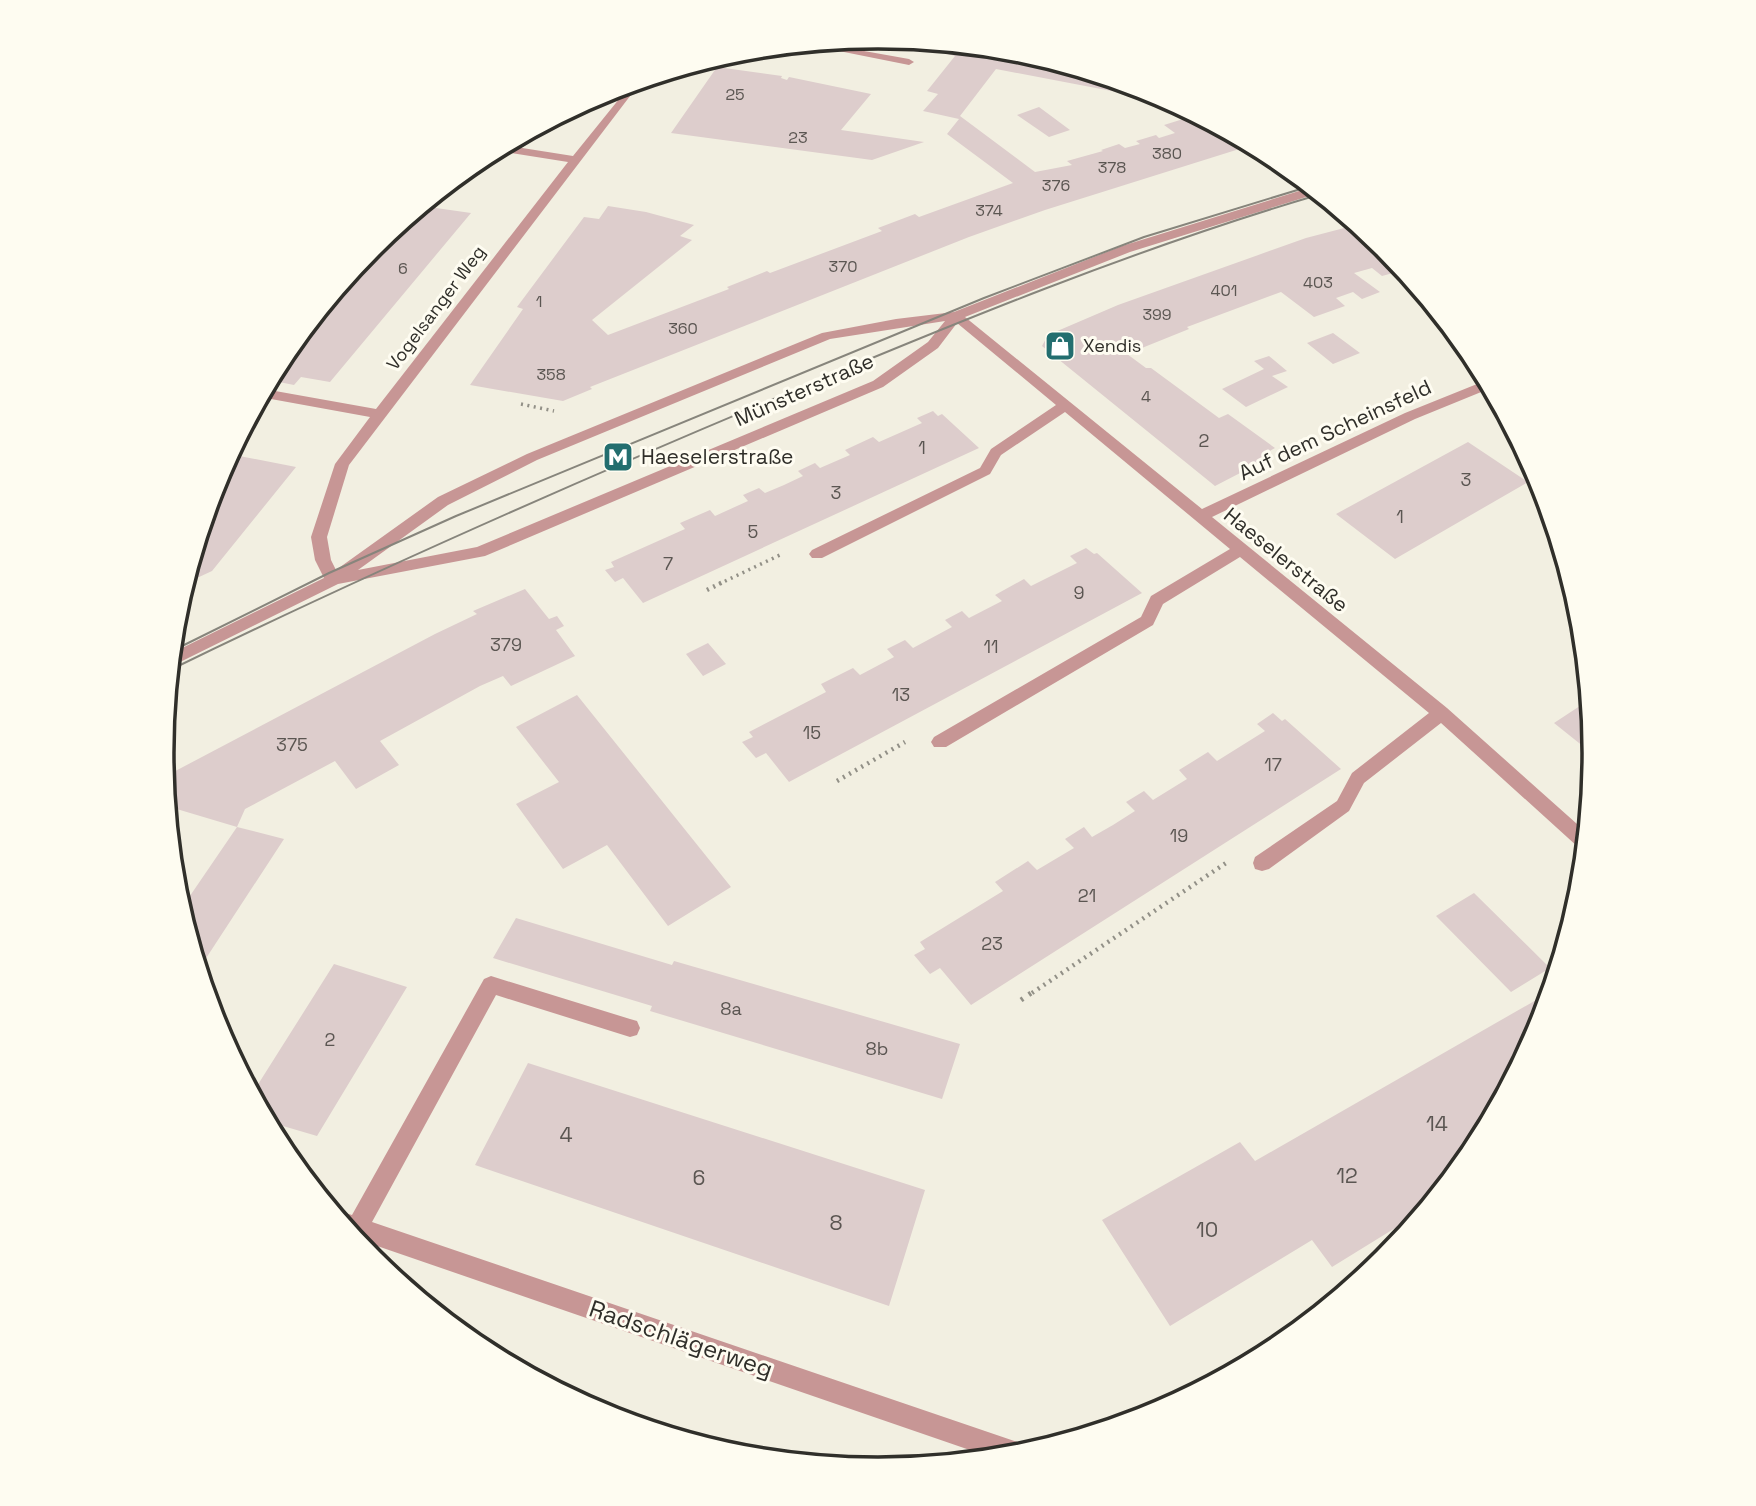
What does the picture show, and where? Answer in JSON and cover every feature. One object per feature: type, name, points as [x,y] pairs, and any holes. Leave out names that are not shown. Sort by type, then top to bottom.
[{"type":"street","points":[[845,50],[909,62]]},
{"type":"street","name":"Vogelsanger Weg","points":[[333,580],[323,560],[320,537],[324,516],[342,464],[378,414],[627,96]]},
{"type":"street","points":[[514,151],[576,160]]},
{"type":"street","name":"Münsterstraße","points":[[181,656],[333,580],[443,500],[531,457],[827,336],[896,323],[957,316],[1126,249],[1306,193]]},
{"type":"street","name":"Münsterstraße","points":[[333,580],[480,552],[878,384],[933,345],[957,316]]},
{"type":"street","name":"Haeselerstraße","points":[[957,316],[1441,713],[1577,834]]},
{"type":"street","name":"Auf dem Scheinsfeld","points":[[1199,517],[1410,416],[1480,388]]},
{"type":"street","points":[[271,396],[378,414]]},
{"type":"street","points":[[817,554],[985,471],[996,452],[1064,406]]},
{"type":"street","points":[[940,742],[1147,621],[1157,600],[1241,550]]},
{"type":"street","points":[[1262,863],[1343,806],[1358,778],[1441,713]]},
{"type":"street","points":[[352,1221],[491,985],[630,1028]]},
{"type":"street","name":"Radschlägerweg","points":[[361,1230],[995,1447]]},
{"type":"path","points":[[707,590],[790,550],[817,554]]},
{"type":"path","points":[[837,781],[911,738],[940,742]]},
{"type":"path","points":[[1021,1000],[1228,862],[1262,863]]},
{"type":"building","points":[[944,53],[970,55],[1060,73],[1121,93],[996,69],[960,116],[1035,172],[1072,165],[1067,161],[1119,144],[1125,148],[1140,144],[1136,141],[1156,135],[1159,138],[1175,133],[1164,125],[1183,119],[1239,149],[1045,210],[969,237],[590,387],[592,389],[563,401],[470,385],[523,309],[517,307],[584,217],[599,219],[608,206],[646,212],[694,225],[680,236],[692,240],[592,320],[608,335],[729,289],[727,287],[767,271],[770,273],[882,231],[878,228],[915,214],[919,217],[1013,183],[947,134],[959,119],[923,111],[938,94],[927,91],[955,56]]},
{"type":"building","points":[[721,68],[782,76],[781,78],[787,80],[789,77],[871,94],[841,130],[924,142],[872,160],[671,133],[716,69]]},
{"type":"building","points":[[1039,107],[1070,130],[1049,137],[1017,115]]},
{"type":"building","points":[[433,208],[471,213],[330,382],[301,377],[294,385],[280,382],[319,324],[380,255]]},
{"type":"building","points":[[1346,228],[1393,273],[1382,276],[1372,268],[1354,273],[1380,292],[1362,299],[1353,292],[1336,298],[1345,306],[1314,317],[1281,292],[1187,327],[1189,329],[1127,354],[1146,368],[1151,368],[1219,418],[1228,414],[1275,448],[1266,453],[1271,457],[1215,486],[1042,346],[1048,335],[1118,305],[1306,238]]},
{"type":"building","points":[[1333,333],[1360,353],[1333,364],[1307,343]]},
{"type":"building","points":[[1269,356],[1287,371],[1272,376],[1288,387],[1246,407],[1222,389],[1264,369],[1254,361]]},
{"type":"building","points":[[933,411],[938,416],[942,414],[979,448],[643,603],[623,578],[615,582],[605,570],[614,567],[611,562],[685,529],[680,523],[710,510],[715,516],[748,501],[743,495],[759,488],[765,493],[784,485],[803,476],[798,471],[815,463],[820,468],[850,455],[845,450],[873,437],[879,442],[922,423],[917,418]]},
{"type":"building","points":[[1468,442],[1527,482],[1395,559],[1336,514]]},
{"type":"building","points":[[241,456],[296,467],[212,571],[196,578],[211,527]]},
{"type":"building","points":[[1086,548],[1094,554],[1097,553],[1142,593],[789,782],[766,753],[756,758],[742,742],[753,737],[749,732],[826,692],[821,684],[853,668],[860,675],[894,657],[887,649],[905,640],[913,648],[952,627],[945,620],[962,611],[969,618],[1002,601],[995,595],[1024,579],[1031,586],[1077,563],[1070,556]]},
{"type":"building","points":[[525,589],[549,619],[557,616],[564,626],[556,630],[575,656],[511,686],[503,676],[480,686],[380,741],[399,765],[356,789],[335,761],[245,809],[237,827],[177,809],[175,771],[477,614],[473,611]]},
{"type":"building","points":[[708,643],[726,664],[703,676],[686,654]]},
{"type":"building","points":[[577,695],[731,887],[668,926],[607,845],[563,869],[516,804],[559,782],[516,727]]},
{"type":"building","points":[[1580,706],[1582,745],[1554,723]]},
{"type":"building","points":[[1273,713],[1282,721],[1285,719],[1341,769],[971,1005],[940,968],[930,974],[914,955],[925,949],[920,942],[1003,891],[995,882],[1028,861],[1037,870],[1074,848],[1065,839],[1084,827],[1092,837],[1113,825],[1135,811],[1126,802],[1144,791],[1153,800],[1187,779],[1179,770],[1208,752],[1217,761],[1265,731],[1257,724]]},
{"type":"building","points":[[237,827],[284,839],[205,959],[189,897]]},
{"type":"building","points":[[1474,893],[1549,967],[1548,969],[1511,992],[1436,916]]},
{"type":"building","points":[[516,918],[672,965],[674,961],[960,1044],[942,1099],[650,1011],[652,1006],[493,958]]},
{"type":"building","points":[[334,964],[407,987],[317,1136],[281,1125],[258,1085]]},
{"type":"building","points":[[1537,1000],[1488,1105],[1437,1182],[1399,1226],[1332,1267],[1312,1240],[1170,1326],[1102,1220],[1240,1142],[1255,1161]]},
{"type":"building","points":[[528,1063],[925,1190],[889,1306],[475,1165]]},
{"type":"tram line","points":[[183,646],[329,573],[456,516],[984,298],[1144,237],[1300,189]]},
{"type":"tram line","points":[[180,665],[471,530],[843,370],[1114,263],[1311,197]]},
{"type":"place","name":"Xendis","points":[[1060,346]]},
{"type":"place","name":"Haeselerstraße","points":[[618,457]]}]
